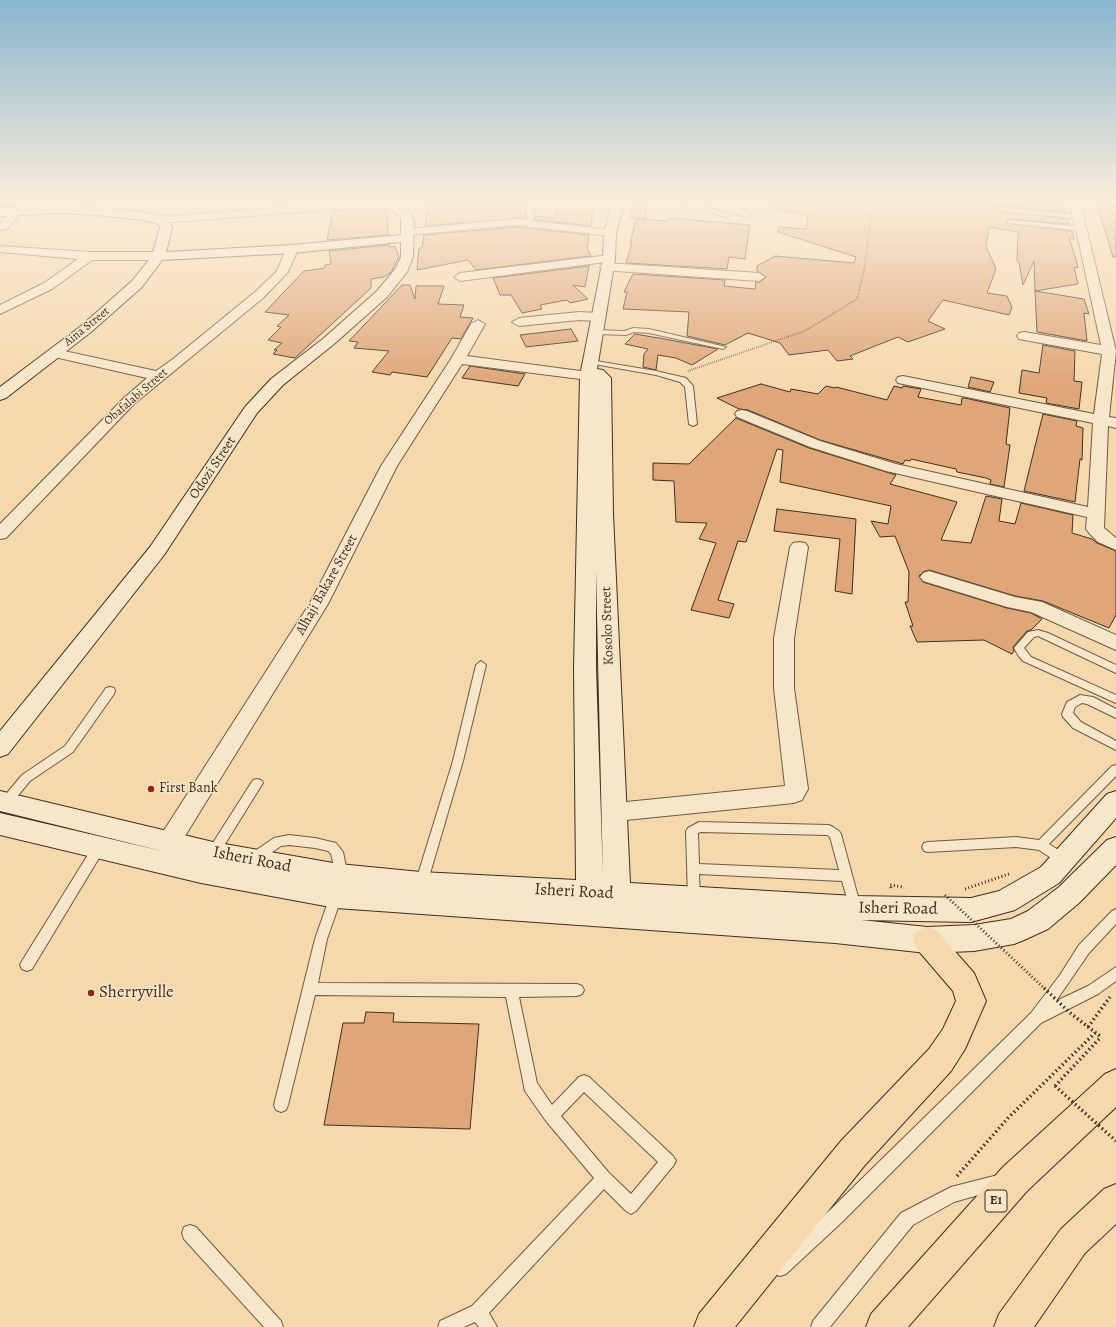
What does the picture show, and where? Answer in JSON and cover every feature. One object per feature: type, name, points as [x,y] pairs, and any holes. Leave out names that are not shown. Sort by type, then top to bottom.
[{"type":"highway","points":[[712,1327],[853,1153],[940,1060],[954,1038],[971,1001],[964,983],[927,940]]},
{"type":"highway","name":"E1","points":[[884,1327],[1015,1179],[1116,1085]]},
{"type":"highway","points":[[1012,1327],[1073,1241],[1116,1201]]},
{"type":"street","points":[[0,310],[48,286],[78,264]]},
{"type":"street","name":"Aina Street","points":[[0,395],[92,324],[137,284],[153,264]]},
{"type":"street","name":"Obafalabi Street","points":[[0,534],[92,437],[129,401],[259,295],[282,272],[286,264]]},
{"type":"street","name":"Odozi Street","points":[[0,748],[157,551],[251,410],[277,382],[329,341],[382,294],[402,269],[404,264]]},
{"type":"street","points":[[460,277],[598,264]]},
{"type":"street","name":"Kosoko Street","points":[[590,893],[585,668],[589,369],[597,332],[598,317],[608,264]]},
{"type":"street","points":[[618,264],[759,277]]},
{"type":"street","points":[[1090,264],[1109,351],[1101,421],[1094,529],[1104,538],[1116,545]]},
{"type":"street","points":[[1102,314],[1116,318]]},
{"type":"street","points":[[519,322],[579,316],[598,317]]},
{"type":"street","name":"Alhaji Bakare Street","points":[[168,842],[319,604],[389,466],[458,359],[478,324]]},
{"type":"street","points":[[1024,336],[1109,351]]},
{"type":"street","points":[[55,353],[158,376]]},
{"type":"street","points":[[458,359],[589,369]]},
{"type":"street","name":"Kosoko Street","points":[[589,369],[603,378],[604,514],[609,668],[616,812],[617,894]]},
{"type":"street","points":[[903,380],[1116,423]]},
{"type":"street","points":[[742,414],[815,444],[892,468],[1095,514]]},
{"type":"street","points":[[616,812],[794,794],[797,789],[784,688],[784,638],[799,547]]},
{"type":"street","points":[[929,577],[1014,604],[1035,606],[1116,643]]},
{"type":"street","points":[[585,668],[609,668]]},
{"type":"street","name":"Isheri Road","points":[[2,809],[168,842],[251,861],[338,886],[421,884],[855,908],[971,910],[1005,902],[1050,874],[1116,801]]},
{"type":"street","name":"Isheri Road","points":[[2,809],[98,849],[201,872],[338,886],[835,930],[927,940],[974,938],[1014,931],[1038,920],[1069,895],[1116,848]]},
{"type":"lane","points":[[597,332],[626,333],[633,330],[649,331],[723,347]]},
{"type":"lane","points":[[589,369],[672,377],[683,380],[689,386],[693,424]]},
{"type":"lane","points":[[1116,669],[1038,633],[1031,634],[1019,648],[1027,659],[1116,699]]},
{"type":"lane","points":[[421,884],[458,761],[482,665]]},
{"type":"lane","points":[[2,809],[26,778],[69,749],[110,691]]},
{"type":"lane","points":[[1116,714],[1089,700],[1080,699],[1071,705],[1067,714],[1078,725],[1116,746]]},
{"type":"lane","points":[[1041,845],[1116,769]]},
{"type":"lane","points":[[213,853],[257,783]]},
{"type":"lane","points":[[694,898],[692,831],[699,827],[829,830],[835,834],[855,908]]},
{"type":"lane","points":[[928,847],[1016,842],[1041,845],[1064,860]]},
{"type":"lane","points":[[27,965],[98,849]]},
{"type":"lane","points":[[694,869],[847,876]]},
{"type":"lane","points":[[281,1105],[322,939],[338,886]]},
{"type":"lane","points":[[715,1327],[836,1216],[1036,1018],[1065,979],[1084,949],[1116,915]]},
{"type":"lane","points":[[1036,1018],[1093,990],[1116,973]]},
{"type":"lane","points":[[310,989],[511,991],[577,990]]},
{"type":"lane","points":[[511,991],[530,1086],[551,1116],[604,1178],[632,1206],[668,1161],[584,1082],[551,1116]]},
{"type":"lane","points":[[446,1327],[478,1312],[604,1178]]},
{"type":"lane","points":[[819,1327],[907,1219],[950,1195],[1015,1179]]},
{"type":"lane","points":[[190,1233],[274,1327]]},
{"type":"lane","points":[[478,1312],[489,1327]]},
{"type":"path","points":[[672,377],[805,331],[857,299],[865,264]]},
{"type":"path","points":[[960,890],[1013,873]]},
{"type":"path","points":[[890,885],[906,888]]},
{"type":"path","points":[[937,894],[945,895],[953,893]]},
{"type":"path","points":[[945,895],[1069,1012],[1100,1037],[1055,1086],[1116,1141]]},
{"type":"path","points":[[1088,1027],[1106,1002]]},
{"type":"path","points":[[931,1206],[1008,1118],[1095,1033]]},
{"type":"building","points":[[395,264],[391,272],[384,277],[371,279],[371,288],[295,358],[273,354],[277,350],[274,350],[282,343],[268,340],[281,327],[277,326],[289,315],[265,312],[304,271],[325,268],[325,265]]},
{"type":"building","points":[[418,264],[448,264],[417,270]]},
{"type":"building","points":[[471,264],[526,264],[476,270]]},
{"type":"building","points":[[642,264],[728,264],[727,269]]},
{"type":"building","points":[[761,264],[994,264],[996,269],[987,293],[1007,296],[1012,307],[1009,315],[943,300],[928,321],[945,329],[908,342],[898,337],[850,356],[853,359],[837,361],[828,350],[789,355],[780,343],[748,333],[725,345],[687,336],[689,312],[623,309],[627,292],[624,292],[633,274],[725,280],[724,286],[755,289],[756,282],[760,282],[766,277],[757,271],[757,266]]},
{"type":"building","points":[[1019,264],[1033,264],[1023,285]]},
{"type":"building","points":[[1034,264],[1077,264],[1078,268],[1074,267],[1078,284],[1035,291]]},
{"type":"building","points":[[589,266],[585,287],[573,285],[588,299],[570,303],[567,300],[540,305],[542,309],[522,313],[511,295],[500,295],[493,278]]},
{"type":"building","points":[[402,285],[410,285],[415,299],[416,286],[444,286],[438,304],[464,305],[460,317],[473,318],[461,339],[452,338],[427,377],[392,372],[390,375],[372,372],[389,351],[354,348],[358,342],[349,341]]},
{"type":"building","points":[[1035,291],[1084,299],[1089,314],[1084,313],[1087,341],[1037,332]]},
{"type":"building","points":[[571,329],[578,341],[526,347],[520,335]]},
{"type":"building","points":[[635,334],[659,337],[718,349],[692,365],[676,358],[658,355],[656,370],[643,367],[644,354],[648,349],[625,344]]},
{"type":"building","points":[[1043,345],[1075,351],[1074,381],[1082,382],[1079,409],[1046,403],[1047,398],[1019,393],[1022,370],[1039,373]]},
{"type":"building","points":[[470,366],[525,374],[518,386],[462,378]]},
{"type":"building","points":[[971,377],[994,382],[990,392],[968,387]]},
{"type":"building","points":[[761,384],[790,392],[791,389],[818,394],[826,386],[836,387],[887,400],[894,386],[902,388],[903,386],[921,389],[918,397],[961,405],[962,398],[965,398],[1010,408],[1006,444],[1010,445],[1004,487],[990,484],[991,480],[986,478],[957,472],[956,469],[911,459],[910,461],[905,460],[903,464],[820,440],[748,410],[739,409],[717,398]]},
{"type":"building","points":[[1043,414],[1077,421],[1076,426],[1083,428],[1082,460],[1080,459],[1075,502],[1024,491]]},
{"type":"building","points":[[736,418],[809,448],[896,475],[890,484],[957,502],[941,540],[971,543],[986,496],[1002,499],[999,521],[1015,524],[1021,503],[1073,515],[1072,533],[1092,539],[1097,543],[1116,551],[1116,615],[1109,628],[1043,601],[1015,596],[929,570],[923,572],[919,576],[923,582],[1007,608],[1031,613],[1042,619],[1031,630],[1027,631],[1013,647],[1014,651],[1012,654],[984,640],[917,642],[910,626],[913,626],[905,602],[908,602],[909,572],[895,536],[880,537],[871,521],[888,524],[891,506],[780,482],[783,450],[777,449],[746,542],[738,541],[718,600],[734,604],[729,618],[691,610],[716,543],[699,539],[707,523],[676,522],[674,481],[653,480],[653,463],[689,464]]},
{"type":"building","points":[[777,509],[856,519],[852,594],[835,591],[840,539],[774,531]]},
{"type":"building","points":[[366,1012],[394,1013],[393,1022],[479,1024],[470,1129],[324,1125],[343,1023],[364,1023]]},
{"type":"place","name":"First Bank","points":[[151,789]]},
{"type":"place","name":"Sherryville","points":[[91,993]]}]
